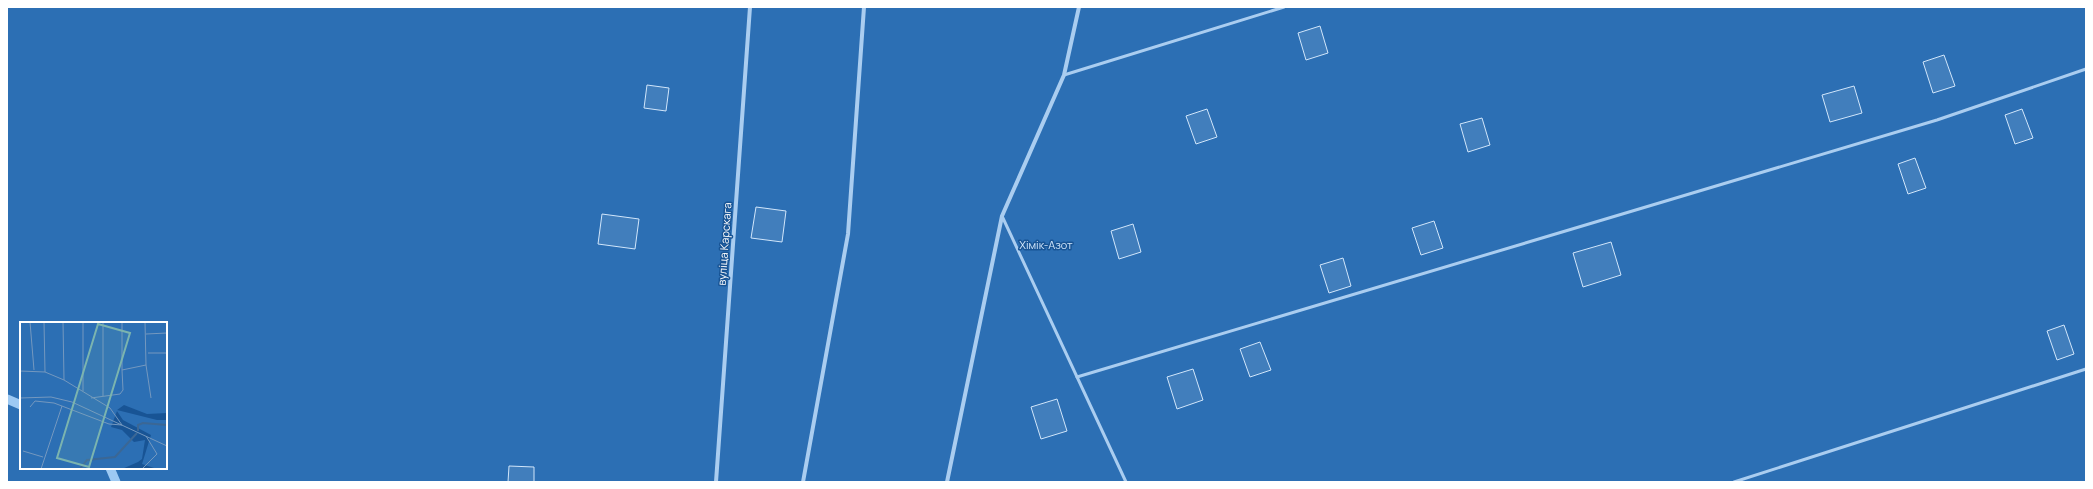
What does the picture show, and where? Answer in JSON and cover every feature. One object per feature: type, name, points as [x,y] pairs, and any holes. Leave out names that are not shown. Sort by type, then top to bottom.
[{"type":"street","name":"вуліца Карскага","points":[[716,482],[750,7]]},
{"type":"street","points":[[803,482],[848,234],[864,7]]},
{"type":"street","points":[[947,482],[1002,216],[1064,75],[1080,7]]},
{"type":"lane","points":[[1064,75],[1284,7]]},
{"type":"lane","points":[[1077,377],[1937,120],[2086,69]]},
{"type":"lane","points":[[1002,216],[1126,482]]},
{"type":"lane","points":[[1734,482],[2086,369]]},
{"type":"green space","name":"Хімік-Азот","points":[[7,7],[2086,7],[2086,482],[7,482]]},
{"type":"building","points":[[1320,26],[1328,53],[1306,60],[1298,33]]},
{"type":"building","points":[[1944,55],[1955,86],[1933,93],[1923,62]]},
{"type":"building","points":[[647,85],[669,88],[666,111],[644,108]]},
{"type":"building","points":[[1854,86],[1862,113],[1830,122],[1822,95]]},
{"type":"building","points":[[1207,109],[1217,137],[1196,144],[1186,116]]},
{"type":"building","points":[[2022,109],[2033,138],[2015,144],[2005,115]]},
{"type":"building","points":[[1482,118],[1490,145],[1468,152],[1460,124]]},
{"type":"building","points":[[1915,158],[1926,188],[1908,194],[1898,164]]},
{"type":"building","points":[[756,207],[786,211],[782,242],[751,238]]},
{"type":"building","points":[[602,214],[639,219],[635,249],[598,244]]},
{"type":"building","points":[[1434,221],[1443,248],[1421,255],[1412,228]]},
{"type":"building","points":[[1133,224],[1141,252],[1119,259],[1111,231]]},
{"type":"building","points":[[1611,242],[1621,275],[1583,287],[1573,253]]},
{"type":"building","points":[[1343,258],[1351,286],[1329,293],[1320,265]]},
{"type":"building","points":[[2064,325],[2074,354],[2057,360],[2047,331]]},
{"type":"building","points":[[1260,342],[1271,370],[1250,377],[1240,349]]},
{"type":"building","points":[[1193,369],[1203,400],[1177,409],[1167,377]]},
{"type":"building","points":[[1057,399],[1067,431],[1041,439],[1031,407]]},
{"type":"building","points":[[509,466],[534,467],[534,482],[508,482]]},
{"type":"waterway","points":[[7,399],[20,405]]},
{"type":"waterway","points":[[110,469],[116,482]]}]
